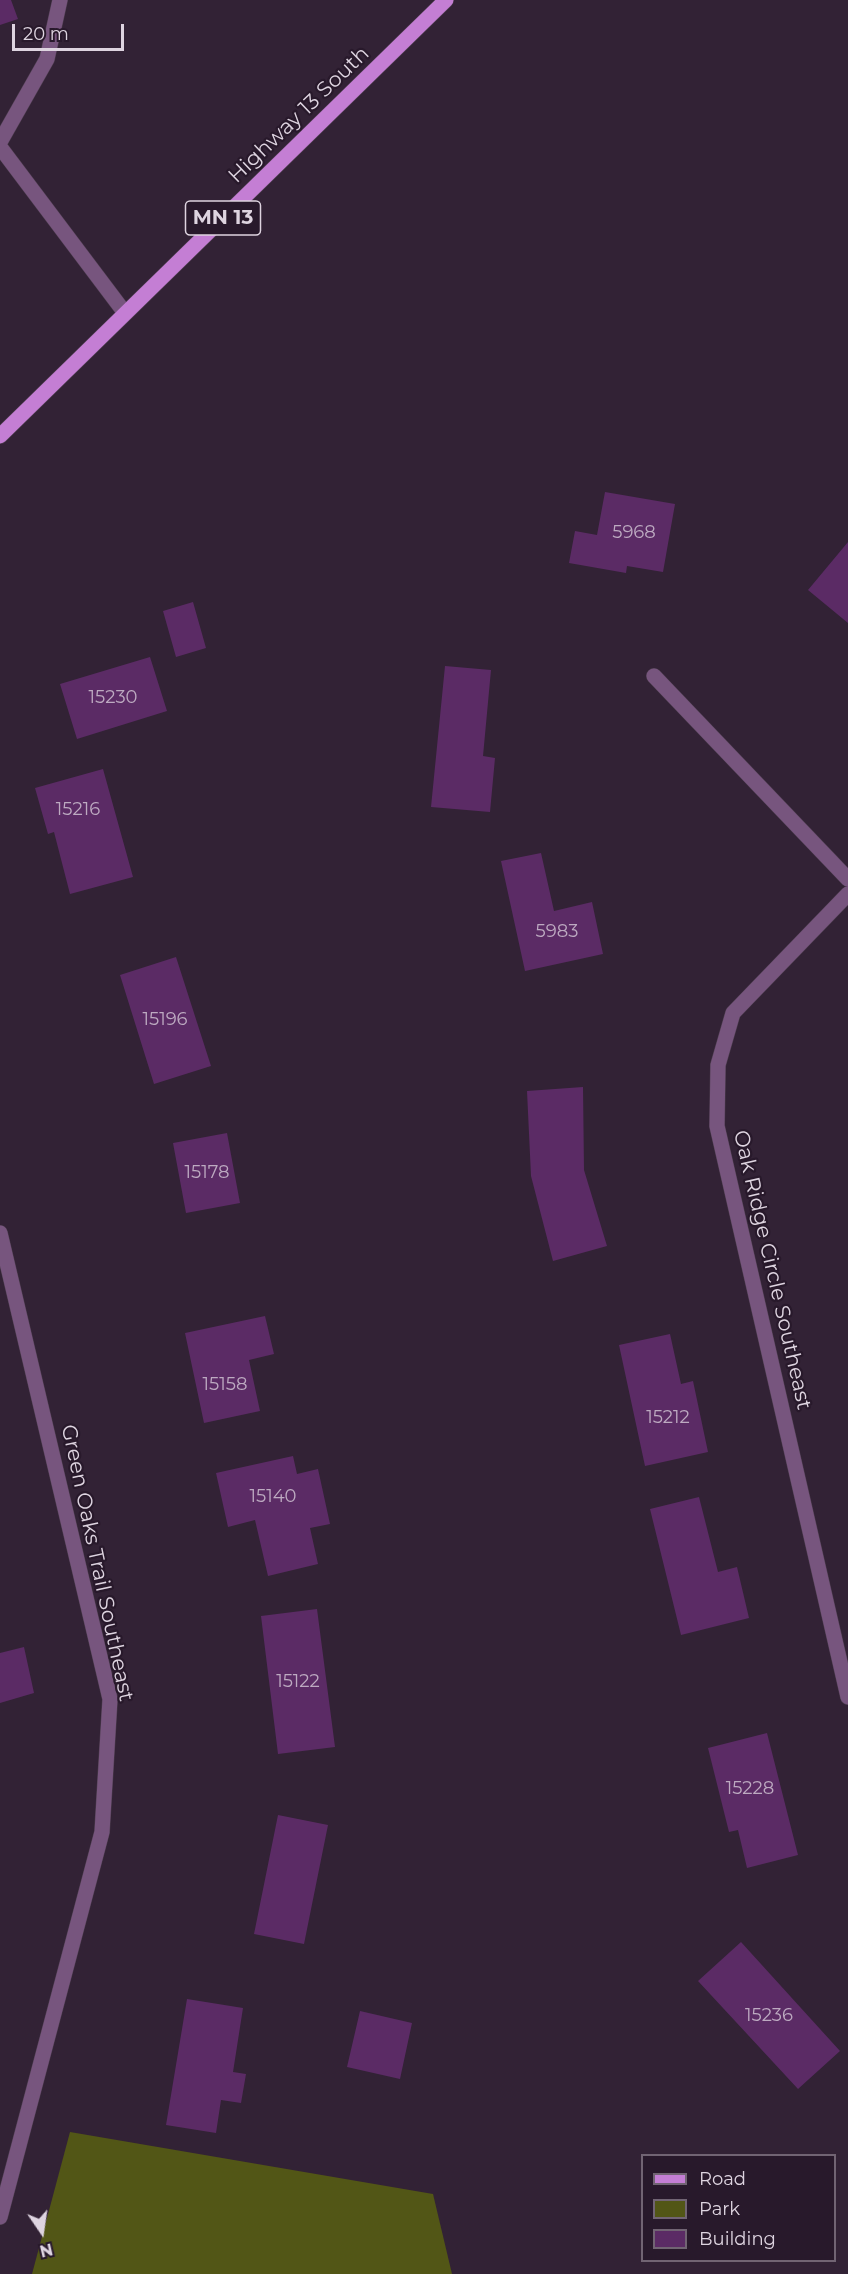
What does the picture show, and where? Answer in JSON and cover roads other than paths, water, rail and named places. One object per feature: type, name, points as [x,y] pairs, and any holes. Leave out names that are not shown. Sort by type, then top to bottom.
[{"type":"main road","name":"Highway 13 South","points":[[0,436],[446,0]]},
{"type":"street","points":[[0,141],[47,59],[60,0]]},
{"type":"street","points":[[0,147],[125,313]]},
{"type":"street","points":[[654,676],[848,879]]},
{"type":"street","name":"Oak Ridge Circle Southeast","points":[[848,894],[733,1013],[718,1065],[717,1126],[848,1698]]},
{"type":"street","name":"Green Oaks Trail Southeast","points":[[0,1233],[110,1699],[102,1832],[0,2217]]}]
